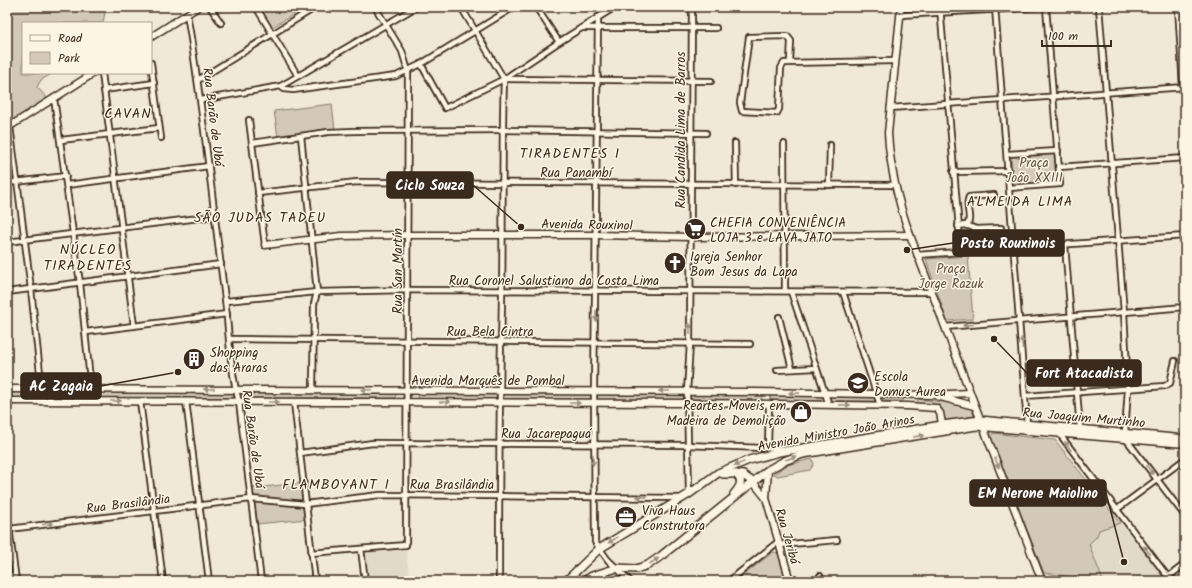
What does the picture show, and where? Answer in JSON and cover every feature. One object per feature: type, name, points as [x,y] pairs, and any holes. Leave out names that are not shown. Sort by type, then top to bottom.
[{"type":"main road","points":[[152,36],[198,7]]},
{"type":"main road","points":[[901,7],[894,61],[888,133],[889,154],[894,185],[917,255],[1042,581]]},
{"type":"main road","points":[[8,127],[92,74]]},
{"type":"main road","name":"Avenida Rouxinol","points":[[265,246],[341,236],[501,234],[691,237],[910,236]]},
{"type":"main road","name":"Avenida Marquês de Pombal","points":[[7,389],[605,391],[876,393],[931,395],[970,393]]},
{"type":"main road","points":[[28,401],[36,397],[40,389]]},
{"type":"main road","points":[[45,401],[52,392],[60,389]]},
{"type":"main road","points":[[135,389],[131,391],[129,395],[131,399],[138,401]]},
{"type":"main road","points":[[149,389],[154,391],[155,395],[154,399],[149,401]]},
{"type":"main road","points":[[231,402],[233,390]]},
{"type":"main road","points":[[249,390],[248,394],[250,402]]},
{"type":"main road","points":[[402,402],[403,390]]},
{"type":"main road","points":[[416,402],[415,395],[417,390]]},
{"type":"main road","points":[[496,391],[496,403]]},
{"type":"main road","points":[[510,391],[509,395],[511,403]]},
{"type":"main road","points":[[591,391],[591,403]]},
{"type":"main road","points":[[605,391],[606,403]]},
{"type":"main road","points":[[684,392],[682,398],[684,403]]},
{"type":"main road","points":[[699,392],[699,404]]},
{"type":"main road","points":[[908,406],[916,401],[919,394]]},
{"type":"main road","points":[[931,395],[974,406]]},
{"type":"main road","name":"Avenida Marquês de Pombal","points":[[7,400],[684,403],[908,406],[936,408],[940,413],[943,428]]},
{"type":"main road","name":"Rua Joaquim Murtinho","points":[[981,423],[1059,433],[1185,439]]},
{"type":"main road","name":"Rua Joaquim Murtinho","points":[[981,423],[1054,426],[1185,444]]},
{"type":"main road","name":"Avenida Ministro João Arinos","points":[[566,581],[599,549],[689,494],[718,473],[749,460],[792,449],[981,423]]},
{"type":"main road","name":"Avenida Ministro João Arinos","points":[[584,581],[592,576],[617,568],[636,569],[648,564],[752,482],[768,470],[784,461],[803,454],[943,428]]},
{"type":"main road","points":[[766,498],[768,470]]},
{"type":"main road","points":[[728,502],[741,484],[740,479],[736,474]]},
{"type":"main road","points":[[706,481],[719,475],[743,475],[752,482],[766,498]]},
{"type":"main road","name":"Rua Jeribá","points":[[766,498],[790,581]]},
{"type":"street","points":[[210,7],[222,23]]},
{"type":"street","points":[[256,7],[298,76]]},
{"type":"street","points":[[198,80],[316,7]]},
{"type":"street","name":"Rua San Martín","points":[[375,7],[402,51],[408,71],[408,342],[403,390]]},
{"type":"street","points":[[201,100],[281,86],[416,7]]},
{"type":"street","points":[[461,7],[504,79],[502,130],[501,342],[496,391]]},
{"type":"street","points":[[281,86],[284,90],[293,90],[396,76],[421,64],[514,7]]},
{"type":"street","points":[[536,7],[558,42]]},
{"type":"street","points":[[421,64],[445,108],[504,79],[558,42],[615,7]]},
{"type":"street","name":"Rua Candida Lima de Barros","points":[[684,392],[690,344],[690,81],[692,7]]},
{"type":"street","points":[[900,15],[940,9],[1038,7]]},
{"type":"street","points":[[1009,188],[1060,184],[1046,7]]},
{"type":"street","points":[[1099,7],[1124,312],[1128,389],[1126,436],[1185,516]]},
{"type":"street","points":[[1178,7],[1185,118]]},
{"type":"street","points":[[940,9],[960,252]]},
{"type":"street","points":[[995,9],[1008,154],[1009,188],[1015,248],[1027,424]]},
{"type":"street","name":"Rua Barão de Ubá","points":[[187,14],[201,100],[226,301],[233,390],[239,402],[261,581]]},
{"type":"street","points":[[591,391],[596,343],[596,131],[598,17]]},
{"type":"street","points":[[581,28],[716,28]]},
{"type":"street","points":[[790,62],[791,41],[787,36],[749,37],[740,103],[742,111],[777,113],[779,109],[781,68],[784,63],[894,61]]},
{"type":"street","points":[[152,70],[161,138]]},
{"type":"street","points":[[102,74],[134,326]]},
{"type":"street","points":[[504,79],[711,81]]},
{"type":"street","points":[[104,90],[154,83]]},
{"type":"street","points":[[890,108],[1184,87]]},
{"type":"street","points":[[54,98],[74,233],[86,332],[91,389]]},
{"type":"street","points":[[249,120],[265,246]]},
{"type":"street","points":[[8,127],[18,182],[31,289],[40,389],[45,401]]},
{"type":"street","points":[[61,140],[159,128]]},
{"type":"street","points":[[252,143],[335,132],[502,130],[706,133]]},
{"type":"street","points":[[301,136],[317,292],[314,304],[313,390]]},
{"type":"street","points":[[735,144],[736,185]]},
{"type":"street","points":[[784,144],[784,292]]},
{"type":"street","points":[[829,185],[830,145]]},
{"type":"street","points":[[1008,154],[1058,152]]},
{"type":"street","points":[[1059,167],[1185,158]]},
{"type":"street","points":[[67,185],[209,166]]},
{"type":"street","points":[[953,172],[1008,171]]},
{"type":"street","points":[[7,183],[66,176]]},
{"type":"street","name":"Rua Panambí","points":[[258,193],[357,182],[894,185]]},
{"type":"street","points":[[968,226],[970,219],[967,202],[969,197],[994,195]]},
{"type":"street","points":[[7,242],[215,216]]},
{"type":"street","points":[[958,226],[968,226],[976,229],[1001,228]]},
{"type":"street","points":[[917,255],[1185,236]]},
{"type":"street","points":[[1065,244],[1080,429]]},
{"type":"street","points":[[7,292],[221,264]]},
{"type":"street","name":"Rua Coronel Salustiano da Costa Lima","points":[[226,301],[317,292],[408,290],[931,292]]},
{"type":"street","points":[[791,292],[829,405]]},
{"type":"street","points":[[843,292],[880,406]]},
{"type":"street","points":[[945,327],[1185,307]]},
{"type":"street","points":[[86,332],[227,314]]},
{"type":"street","points":[[779,317],[792,369]]},
{"type":"street","name":"Rua Bela Cintra","points":[[229,339],[314,339],[408,342],[750,344]]},
{"type":"street","points":[[1025,396],[1168,385],[1175,361]]},
{"type":"street","points":[[777,370],[816,368]]},
{"type":"street","points":[[138,401],[163,581]]},
{"type":"street","points":[[186,401],[209,581]]},
{"type":"street","points":[[294,402],[315,581]]},
{"type":"street","points":[[311,553],[406,545],[406,444],[402,402]]},
{"type":"street","points":[[496,403],[499,444],[499,581]]},
{"type":"street","points":[[591,403],[594,445],[593,496],[595,542],[599,549],[630,581]]},
{"type":"street","points":[[684,403],[689,494]]},
{"type":"street","points":[[768,447],[769,405]]},
{"type":"street","points":[[1054,426],[1169,579],[1185,564]]},
{"type":"street","name":"Rua Jacarepaguá","points":[[300,453],[373,443],[687,445],[792,449]]},
{"type":"street","points":[[1116,510],[1185,459]]},
{"type":"street","name":"Rua Brasilândia","points":[[9,529],[251,499],[305,504],[380,495],[682,498]]},
{"type":"street","points":[[7,512],[16,581]]},
{"type":"street","points":[[730,581],[779,543],[837,540]]},
{"type":"street","points":[[361,549],[365,581]]},
{"type":"street","points":[[7,576],[15,575]]},
{"type":"shaded area","points":[[1120,523],[1167,581],[1103,581],[1089,544],[1097,536],[1099,530]]},
{"type":"shaded area","points":[[405,545],[410,581],[369,581],[365,550]]},
{"type":"green space","points":[[7,7],[106,7],[103,22],[22,22],[22,74],[51,74],[41,80],[37,87],[48,99],[7,124]]},
{"type":"green space","points":[[259,7],[307,7],[272,27]]},
{"type":"green space","points":[[332,104],[335,130],[278,137],[274,111]]},
{"type":"green space","name":"Praça João XXIII","points":[[1054,153],[1057,182],[1012,185],[1011,156]]},
{"type":"green space","name":"Praça Jorge Razuk","points":[[968,256],[973,319],[947,321],[926,259]]},
{"type":"green space","points":[[7,391],[394,393],[396,396],[394,398],[7,398]]},
{"type":"green space","points":[[419,393],[762,395],[762,401],[418,399],[417,396]]},
{"type":"green space","points":[[771,395],[902,396],[904,398],[903,401],[770,401]]},
{"type":"green space","points":[[919,399],[944,402],[972,409],[974,416],[944,422],[941,407],[939,405],[915,404]]},
{"type":"green space","points":[[993,433],[1055,440],[1120,523],[1099,530],[1097,536],[1089,544],[1103,581],[1044,573],[991,437]]},
{"type":"green space","points":[[812,459],[814,464],[810,470],[778,476],[774,474],[787,465]]},
{"type":"green space","points":[[302,483],[307,519],[257,524],[252,488]]},
{"type":"green space","points":[[773,552],[778,553],[786,581],[736,581]]},
{"type":"place","name":"Ciclo Souza","points":[[521,227]]},
{"type":"place","name":"CHEFIA CONVENIÊNCIA LOJA 3 e LAVA JATO","points":[[695,229]]},
{"type":"place","name":"Posto Rouxinois","points":[[907,250]]},
{"type":"place","name":"Igreja Senhor Bom Jesus da Lapa","points":[[675,263]]},
{"type":"place","name":"Fort Atacadista","points":[[994,339]]},
{"type":"place","name":"Shopping das Araras","points":[[194,359]]},
{"type":"place","name":"AC Zagaia","points":[[178,372]]},
{"type":"place","name":"Escola Domus Aurea","points":[[858,383]]},
{"type":"place","name":"Reartes Moveis em Madeira de Demolição","points":[[801,412]]},
{"type":"place","name":"Viva Haus Construtora","points":[[626,517]]},
{"type":"place","name":"EM Nerone Maiolino","points":[[1124,562]]},
{"type":"district","name":"CAVAN","points":[[128,113]]},
{"type":"district","name":"TIRADENTES I","points":[[570,153]]},
{"type":"district","name":"ALMEIDA LIMA","points":[[1020,201]]},
{"type":"district","name":"SÃO JUDAS TADEU","points":[[260,217]]},
{"type":"district","name":"NÚCLEO TIRADENTES","points":[[88,258]]},
{"type":"district","name":"FLAMBOYANT I","points":[[336,484]]}]
